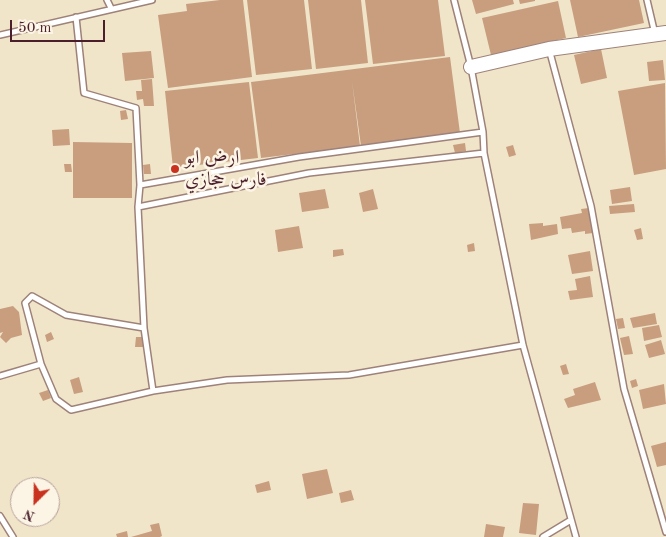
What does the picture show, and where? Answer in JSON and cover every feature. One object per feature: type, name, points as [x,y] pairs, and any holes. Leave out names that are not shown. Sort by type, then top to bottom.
[{"type":"street","points":[[472,67],[549,49],[661,34]]},
{"type":"lane","points":[[107,0],[111,8]]},
{"type":"lane","points":[[0,35],[152,0]]},
{"type":"lane","points":[[454,0],[472,67],[483,132],[484,153],[523,345],[576,537]]},
{"type":"lane","points":[[647,0],[661,34]]},
{"type":"lane","points":[[76,17],[84,93],[136,108],[140,185],[138,207],[144,328],[153,391]]},
{"type":"lane","points":[[549,49],[591,206],[624,389],[666,532]]},
{"type":"lane","points":[[140,185],[299,158],[483,132]]},
{"type":"lane","points":[[138,207],[309,173],[484,153]]},
{"type":"lane","points":[[144,328],[66,315],[32,296],[24,303],[41,364],[56,399],[71,410],[153,391],[227,380],[350,375],[523,345]]},
{"type":"lane","points":[[0,376],[41,364]]},
{"type":"lane","points":[[0,516],[13,537]]},
{"type":"lane","points":[[543,537],[571,520]]},
{"type":"building","points":[[220,0],[243,0],[252,77],[168,88],[158,15],[187,11],[186,4]]},
{"type":"building","points":[[247,0],[304,0],[312,69],[256,75]]},
{"type":"building","points":[[308,0],[361,0],[368,63],[316,69]]},
{"type":"building","points":[[365,0],[438,0],[445,56],[373,64]]},
{"type":"building","points":[[472,0],[513,0],[514,4],[476,14]]},
{"type":"building","points":[[519,0],[535,0],[535,1],[520,4]]},
{"type":"building","points":[[570,0],[639,0],[644,23],[578,37]]},
{"type":"building","points":[[558,1],[566,38],[491,55],[482,18]]},
{"type":"building","points":[[601,49],[607,78],[581,84],[574,55]]},
{"type":"building","points":[[151,51],[154,78],[125,81],[122,53]]},
{"type":"building","points":[[450,57],[460,133],[361,146],[352,81],[360,146],[261,158],[251,82]]},
{"type":"building","points":[[663,60],[665,80],[649,81],[647,62]]},
{"type":"building","points":[[152,79],[154,106],[144,106],[143,99],[137,100],[136,91],[142,91],[141,80]]},
{"type":"building","points":[[249,82],[258,158],[173,168],[165,91]]},
{"type":"building","points":[[665,83],[666,169],[634,175],[618,91]]},
{"type":"building","points":[[126,110],[128,119],[121,120],[120,111]]},
{"type":"building","points":[[69,129],[70,145],[53,146],[52,130]]},
{"type":"building","points":[[73,142],[132,143],[132,198],[73,198]]},
{"type":"building","points":[[465,143],[466,151],[455,153],[453,145]]},
{"type":"building","points":[[513,145],[516,155],[509,157],[506,147]]},
{"type":"building","points":[[64,164],[71,164],[72,172],[65,172]]},
{"type":"building","points":[[150,164],[151,174],[144,174],[143,165]]},
{"type":"building","points":[[630,187],[632,201],[612,204],[610,190]]},
{"type":"building","points":[[325,189],[329,208],[302,212],[299,193]]},
{"type":"building","points":[[373,189],[378,209],[363,212],[359,193]]},
{"type":"building","points":[[634,204],[635,212],[610,214],[609,206]]},
{"type":"building","points":[[589,208],[593,233],[585,234],[585,231],[572,233],[571,228],[562,229],[560,217],[582,213],[581,209]]},
{"type":"building","points":[[543,223],[543,226],[557,224],[558,234],[531,240],[529,224]]},
{"type":"building","points":[[299,226],[303,248],[278,252],[275,230]]},
{"type":"building","points":[[641,228],[643,239],[637,240],[634,230]]},
{"type":"building","points":[[474,243],[475,251],[468,252],[467,245]]},
{"type":"building","points":[[343,249],[344,255],[333,257],[333,250]]},
{"type":"building","points":[[590,251],[593,271],[572,274],[568,255]]},
{"type":"building","points":[[590,276],[593,297],[570,300],[568,291],[577,290],[575,279]]},
{"type":"building","points":[[13,306],[19,312],[22,335],[11,338],[6,343],[0,337],[3,332],[0,333],[0,309]]},
{"type":"building","points":[[655,313],[657,324],[633,328],[630,318]]},
{"type":"building","points":[[623,318],[625,328],[618,329],[616,319]]},
{"type":"building","points":[[659,325],[662,337],[644,341],[642,328]]},
{"type":"building","points":[[51,332],[54,339],[47,342],[45,335]]},
{"type":"building","points":[[629,336],[633,354],[624,355],[620,338]]},
{"type":"building","points":[[136,337],[143,337],[143,347],[135,347]]},
{"type":"building","points":[[661,340],[665,354],[649,358],[645,345]]},
{"type":"building","points":[[566,364],[569,374],[563,375],[560,366]]},
{"type":"building","points":[[79,377],[83,392],[74,394],[70,380]]},
{"type":"building","points":[[636,379],[638,386],[632,388],[630,381]]},
{"type":"building","points":[[595,382],[601,400],[568,408],[564,399],[575,395],[573,389]]},
{"type":"building","points":[[664,384],[666,404],[643,409],[639,390]]},
{"type":"building","points":[[48,390],[51,398],[43,401],[39,393]]},
{"type":"building","points":[[666,442],[666,465],[657,467],[651,446]]},
{"type":"building","points":[[327,469],[333,493],[307,499],[302,474]]},
{"type":"building","points":[[269,481],[271,490],[257,493],[255,485]]},
{"type":"building","points":[[351,490],[354,500],[341,503],[339,493]]},
{"type":"building","points":[[523,503],[539,504],[536,535],[519,533]]},
{"type":"building","points":[[159,523],[162,536],[160,537],[131,537],[152,531],[150,525]]},
{"type":"building","points":[[486,524],[505,527],[503,537],[484,537]]},
{"type":"building","points":[[127,531],[128,537],[117,537],[116,534]]},
{"type":"place","name":"ارض ابو فارس حجازي","points":[[175,169]]}]
